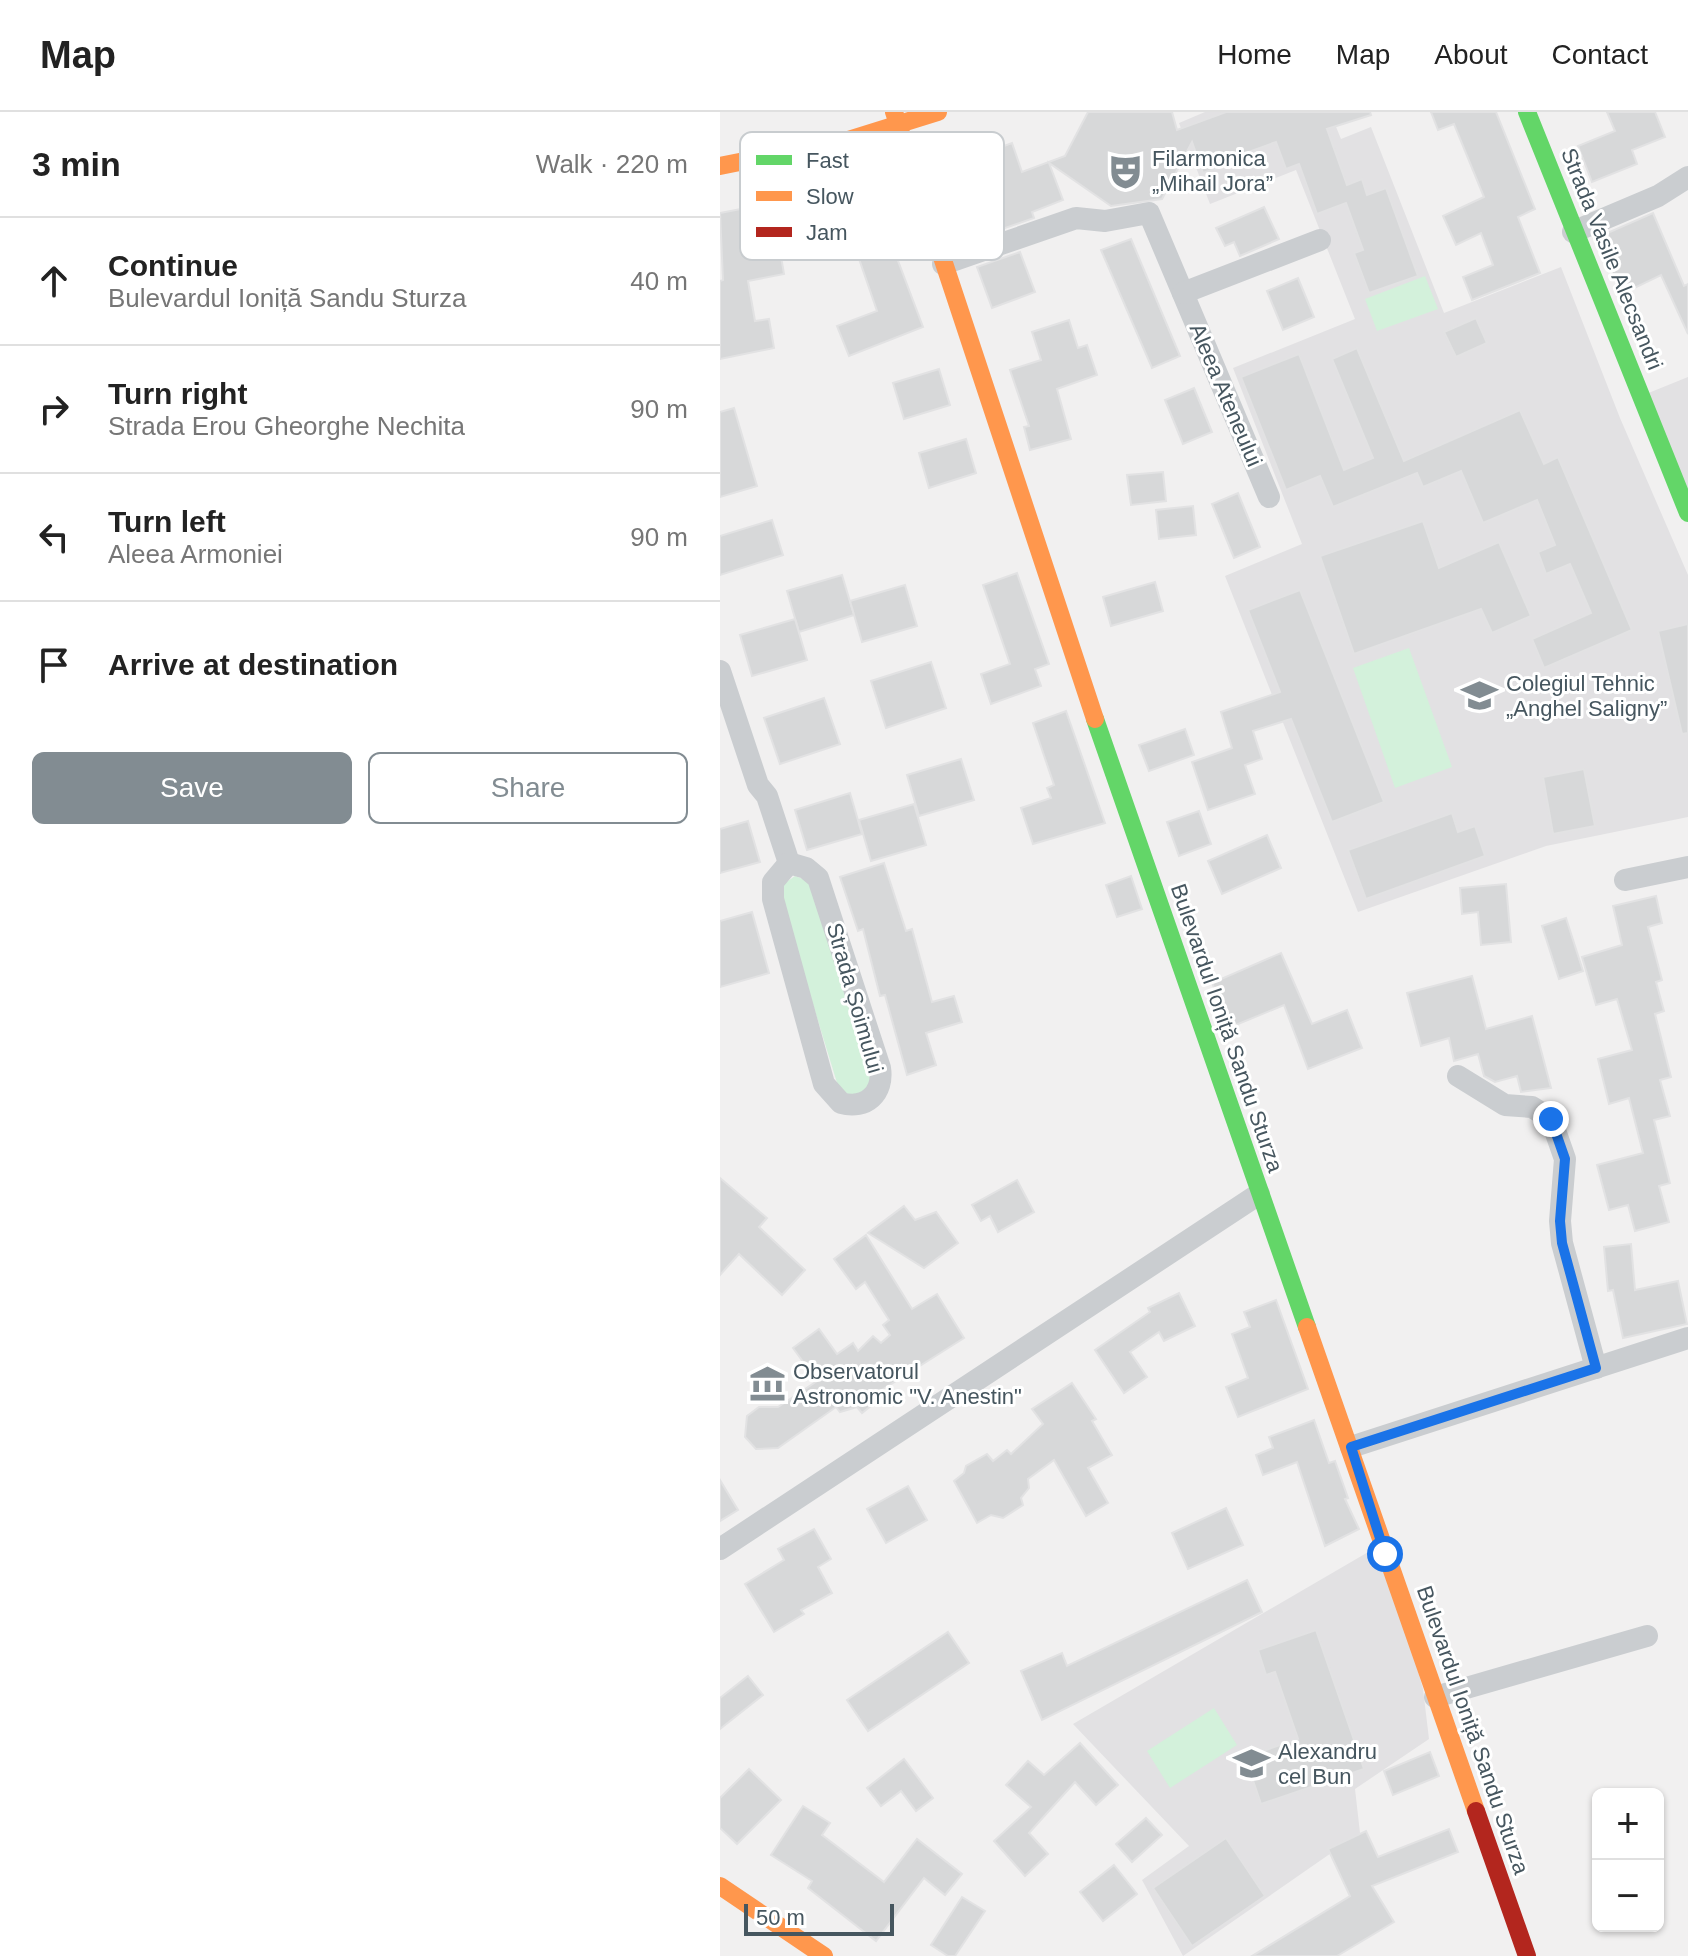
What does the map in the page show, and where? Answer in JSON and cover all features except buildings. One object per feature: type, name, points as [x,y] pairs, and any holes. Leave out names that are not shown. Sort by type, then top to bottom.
[{"type":"street","points":[[859,132],[896,118],[938,112]]},
{"type":"street","name":"Strada Vasile Alecsandri","points":[[1527,112],[1688,513]]},
{"type":"street","points":[[720,166],[740,162]]},
{"type":"street","points":[[1573,232],[1658,196],[1688,177]]},
{"type":"street","name":"Aleea Ateneului","points":[[1004,243],[1076,218],[1105,221],[1149,213],[1269,497]]},
{"type":"street","name":"Aleea Ateneului","points":[[1183,293],[1320,240]]},
{"type":"street","name":"Bulevardul Ioniță Sandu Sturza","points":[[942,260],[1083,685],[1527,1956]]},
{"type":"street","name":"Aleea Ateneului","points":[[943,264],[955,260]]},
{"type":"street","points":[[720,671],[758,785],[767,796],[789,863]]},
{"type":"street","name":"Strada Șoimului","points":[[789,863],[806,868],[818,878],[880,1068],[879,1088],[874,1096],[858,1105],[833,1098],[820,1070],[773,899],[773,882],[789,863]]},
{"type":"street","points":[[1625,880],[1688,867]]},
{"type":"street","points":[[1458,1076],[1505,1105],[1532,1107],[1551,1119],[1565,1159],[1560,1221],[1562,1243],[1596,1368]]},
{"type":"street","points":[[720,1549],[1259,1194]]},
{"type":"street","points":[[1351,1447],[1688,1338]]},
{"type":"street","points":[[1435,1697],[1647,1636]]},
{"type":"street","points":[[720,1886],[824,1956]]},
{"type":"shaded area","name":"Colegiul Tehnic „Anghel Saligny”","points":[[1205,112],[1330,112],[1341,139],[1371,127],[1444,313],[1561,267],[1620,418],[1688,575],[1688,817],[1546,846],[1358,912],[1225,576],[1302,544],[1233,368],[1355,319],[1296,170],[1210,204],[1179,123]]},
{"type":"shaded area","points":[[1688,377],[1688,501],[1646,394]]},
{"type":"shaded area","name":"Alexandru cel Bun","points":[[1382,1544],[1423,1689],[1429,1739],[1355,1789],[1360,1833],[1183,1956],[1142,1880],[1189,1846],[1073,1724]]},
{"type":"green space","points":[[1425,276],[1438,309],[1377,331],[1365,299]]},
{"type":"green space","points":[[1409,648],[1452,767],[1395,788],[1353,668]]},
{"type":"green space","points":[[795,876],[811,882],[873,1082],[855,1100],[838,1086],[780,897],[781,886]]},
{"type":"green space","points":[[1214,1708],[1237,1745],[1170,1788],[1147,1751]]},
{"type":"traffic: fast","points":[[1527,112],[1688,513]]},
{"type":"traffic: fast","points":[[1095,719],[1307,1327]]},
{"type":"traffic: slow","points":[[894,112],[901,132]]},
{"type":"traffic: slow","points":[[874,132],[938,112]]},
{"type":"traffic: slow","points":[[720,166],[740,162]]},
{"type":"traffic: slow","points":[[943,260],[1095,719]]},
{"type":"traffic: slow","points":[[1307,1327],[1476,1811]]},
{"type":"traffic: slow","points":[[720,1886],[824,1956]]},
{"type":"traffic: jam","points":[[1476,1811],[1527,1956]]},
{"type":"place","name":"Filarmonica „Mihail Jora”","points":[[1126,171]]},
{"type":"place","name":"Colegiul Tehnic „Anghel Saligny”","points":[[1480,696]]},
{"type":"place","name":"Observatorul Astronomic \"V. Anestin\"","points":[[767,1384]]},
{"type":"place","name":"Alexandru cel Bun","points":[[1252,1764]]},
{"type":"route","points":[[1385,1554],[1351,1447],[1596,1368],[1562,1243],[1560,1221],[1565,1159],[1551,1119]]}]
